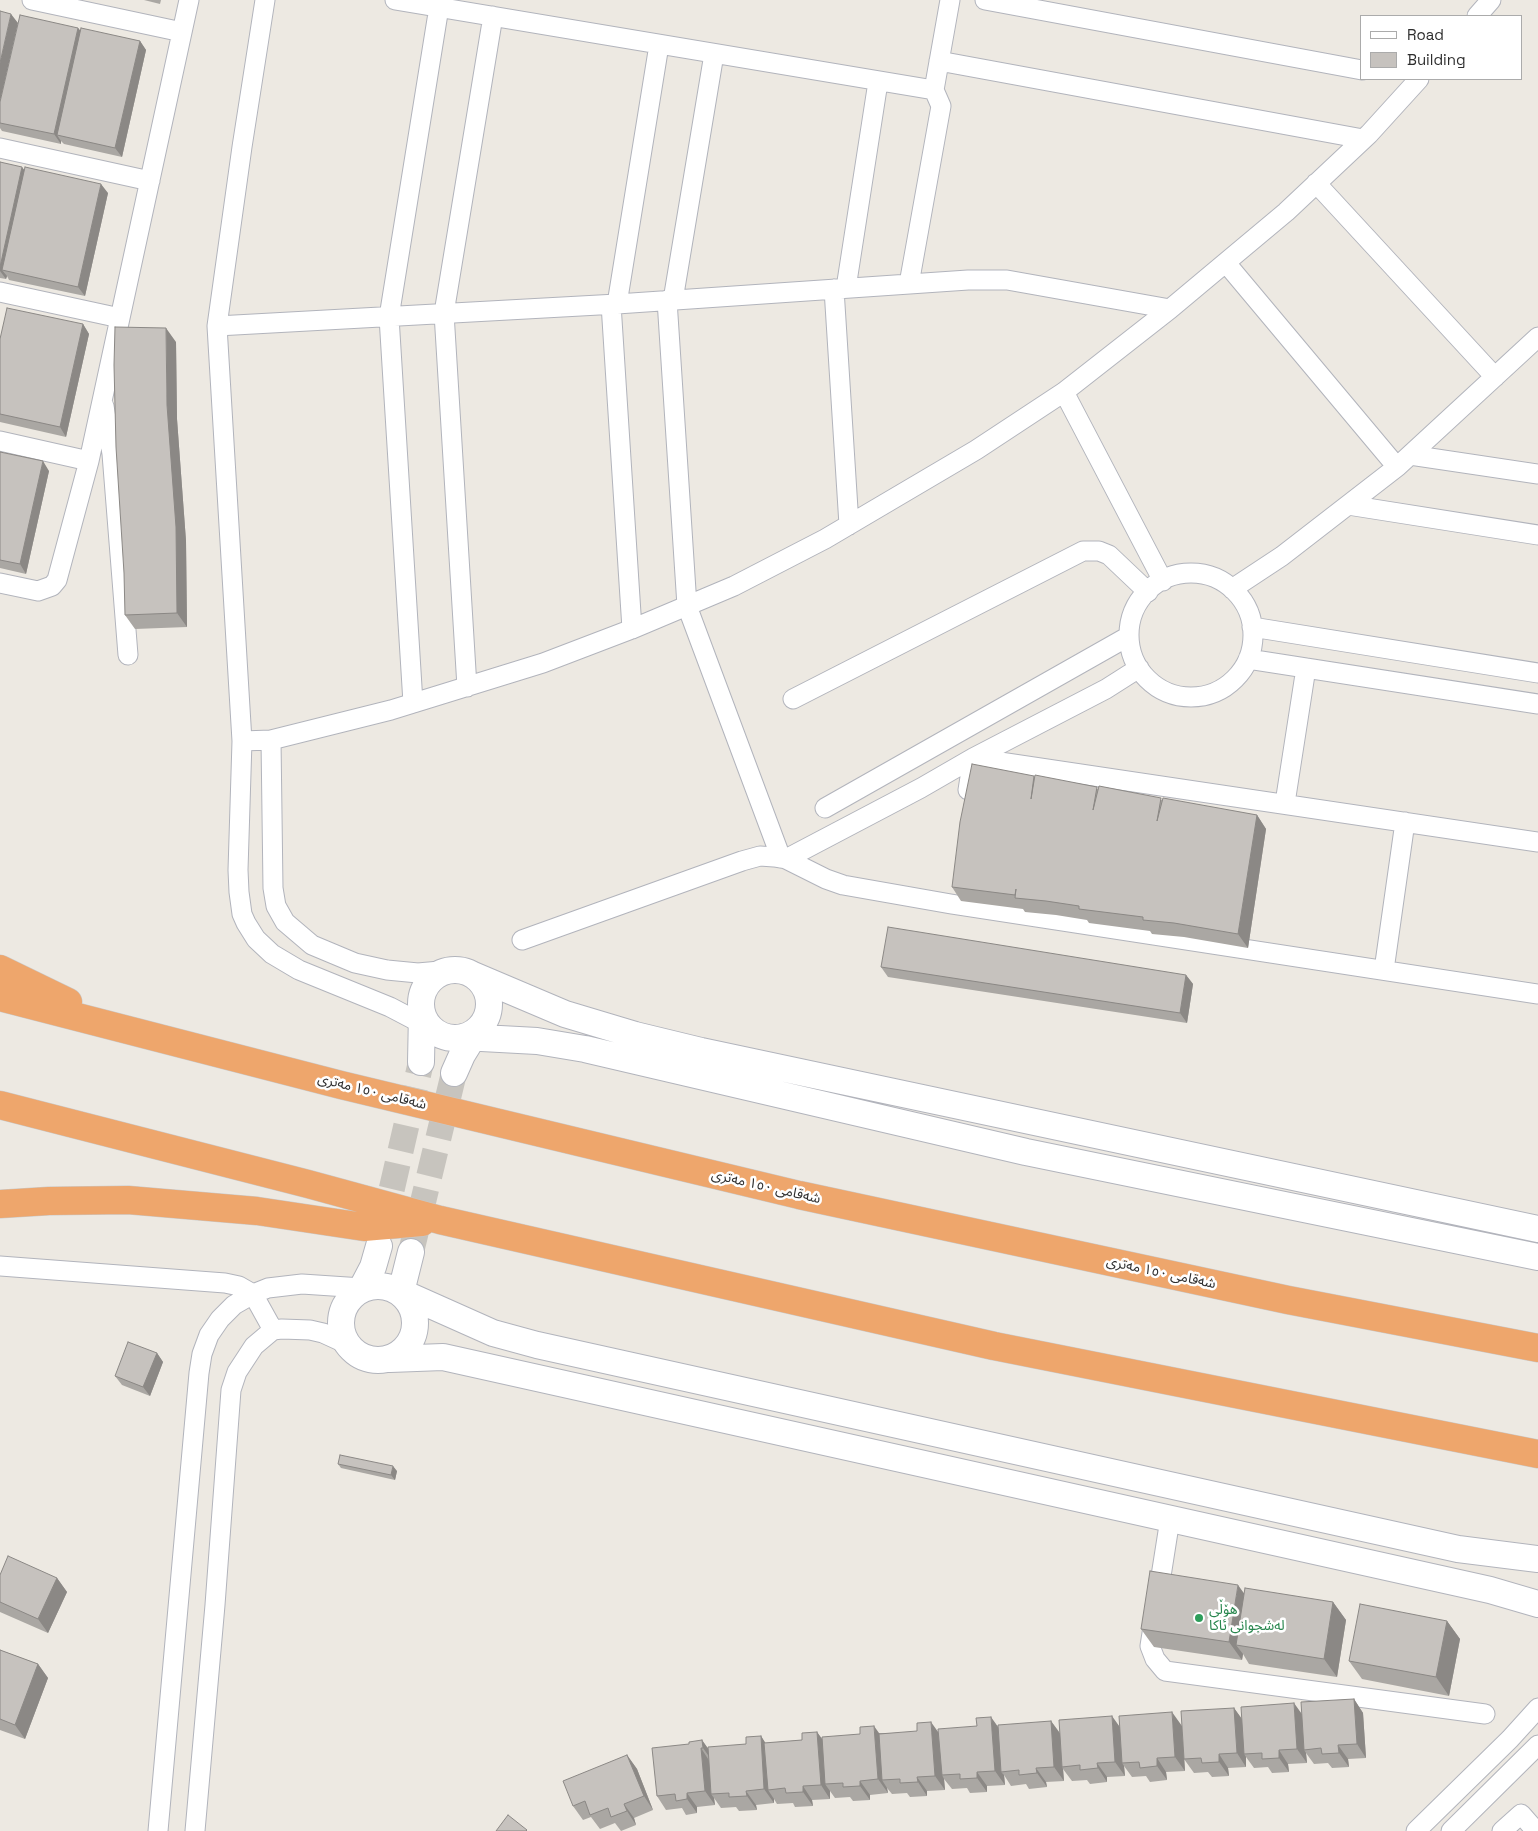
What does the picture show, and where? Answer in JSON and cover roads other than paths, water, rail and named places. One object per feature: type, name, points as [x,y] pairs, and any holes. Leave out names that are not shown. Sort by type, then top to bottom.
[{"type":"highway","points":[[0,968],[116,1026]]},
{"type":"highway","name":"شەقامی ١٥٠ مەتری","points":[[0,997],[341,1086],[799,1195],[1288,1300],[1538,1348]]},
{"type":"highway","points":[[0,1105],[440,1220],[994,1346],[1538,1454]]},
{"type":"highway","points":[[0,1204],[128,1200],[257,1211],[364,1227],[440,1220]]},
{"type":"street","points":[[32,0],[182,32]]},
{"type":"street","points":[[0,583],[38,591],[52,586],[57,580],[106,383],[189,0]]},
{"type":"street","points":[[265,0],[217,326],[242,741],[239,892],[242,914],[251,932],[261,944],[283,962],[315,978],[426,1022],[442,1036],[452,1038],[471,1034],[537,1041],[585,1049],[1026,1152],[1538,1257]]},
{"type":"street","points":[[395,0],[934,90]]},
{"type":"street","points":[[909,284],[941,106],[934,90],[950,0]]},
{"type":"street","points":[[985,0],[1360,70]]},
{"type":"street","points":[[1478,15],[1491,0]]},
{"type":"street","points":[[413,703],[389,317],[439,7]]},
{"type":"street","points":[[467,687],[444,313],[493,16]]},
{"type":"street","points":[[632,629],[614,304],[659,45]]},
{"type":"street","points":[[714,54],[670,300],[686,606],[784,858]]},
{"type":"street","points":[[939,61],[1363,139]]},
{"type":"street","points":[[242,741],[271,740],[413,703],[543,663],[632,629],[734,586],[825,539],[976,450],[1064,392],[1226,263],[1316,184],[1363,139],[1415,80]]},
{"type":"street","points":[[849,525],[840,289],[878,82]]},
{"type":"street","points":[[0,148],[150,181]]},
{"type":"street","points":[[1316,184],[1495,377]]},
{"type":"street","points":[[1226,263],[1404,461],[1538,474]]},
{"type":"street","points":[[217,326],[614,304],[968,280],[1006,280],[1170,309]]},
{"type":"street","points":[[0,292],[120,318]]},
{"type":"street","points":[[1232,589],[1282,556],[1404,461],[1538,337]]},
{"type":"street","points":[[106,383],[102,399],[107,417],[112,454],[128,655]]},
{"type":"street","points":[[1064,392],[1163,581]]},
{"type":"street","points":[[0,440],[88,461]]},
{"type":"street","points":[[1348,505],[1538,534]]},
{"type":"street","points":[[793,700],[1084,551],[1098,551],[1109,555],[1148,592]]},
{"type":"street","points":[[1181,574],[1201,574],[1219,580],[1232,589],[1246,607],[1252,627],[1252,645],[1248,659],[1241,671],[1228,685],[1210,694],[1191,697],[1172,694],[1148,679],[1132,655],[1129,636],[1132,616],[1148,592],[1163,581],[1181,574]]},
{"type":"street","points":[[1252,627],[1538,673]]},
{"type":"street","points":[[825,808],[1129,636]]},
{"type":"street","points":[[1248,659],[1538,704]]},
{"type":"street","points":[[784,858],[1106,690],[1139,668]]},
{"type":"street","points":[[1285,804],[1306,668]]},
{"type":"street","points":[[271,740],[273,888],[276,906],[285,922],[312,945],[328,954],[355,963],[387,970],[418,973],[462,973],[565,1014],[635,1035],[1538,1229]]},
{"type":"street","points":[[973,758],[1538,842]]},
{"type":"street","points":[[966,807],[973,758]]},
{"type":"street","points":[[1384,970],[1405,822]]},
{"type":"street","points":[[522,940],[760,856],[784,858],[826,879],[843,885],[951,904],[1538,994]]},
{"type":"street","points":[[951,904],[954,884]]},
{"type":"street","points":[[421,1062],[426,1022],[421,1001],[427,985],[440,973],[462,973],[481,982],[486,991],[488,1011],[484,1020],[471,1034],[454,1073]]},
{"type":"street","points":[[347,1344],[342,1334],[340,1323],[342,1312],[347,1303],[362,1288],[373,1267],[379,1246]]},
{"type":"street","points":[[401,1292],[411,1252]]},
{"type":"street","points":[[0,1266],[225,1283],[238,1286],[253,1294],[273,1330]]},
{"type":"street","points":[[158,1831],[202,1354],[209,1335],[234,1304],[268,1288],[302,1284],[362,1288],[381,1286],[401,1292],[493,1333],[537,1345],[1458,1549],[1538,1559]]},
{"type":"street","points":[[390,1359],[401,1353],[410,1344],[415,1332],[416,1320],[412,1307],[401,1292]]},
{"type":"street","points":[[194,1831],[215,1605],[231,1390],[244,1358],[254,1346],[273,1330],[282,1328],[323,1333],[347,1344],[361,1357],[370,1360],[443,1357],[1490,1590],[1538,1604]]},
{"type":"street","points":[[1170,1519],[1150,1646],[1155,1659],[1166,1671],[1485,1714]]},
{"type":"street","points":[[1416,1831],[1510,1739],[1538,1708]]},
{"type":"street","points":[[1451,1831],[1538,1745]]},
{"type":"street","points":[[1502,1831],[1520,1814],[1536,1831]]},
{"type":"tunnel","points":[[383,1227],[421,1062]]},
{"type":"tunnel","points":[[411,1252],[454,1073]]},
{"type":"place","name":"هۆڵی لەشجوانی ئاکا","points":[[1199,1618]]}]
